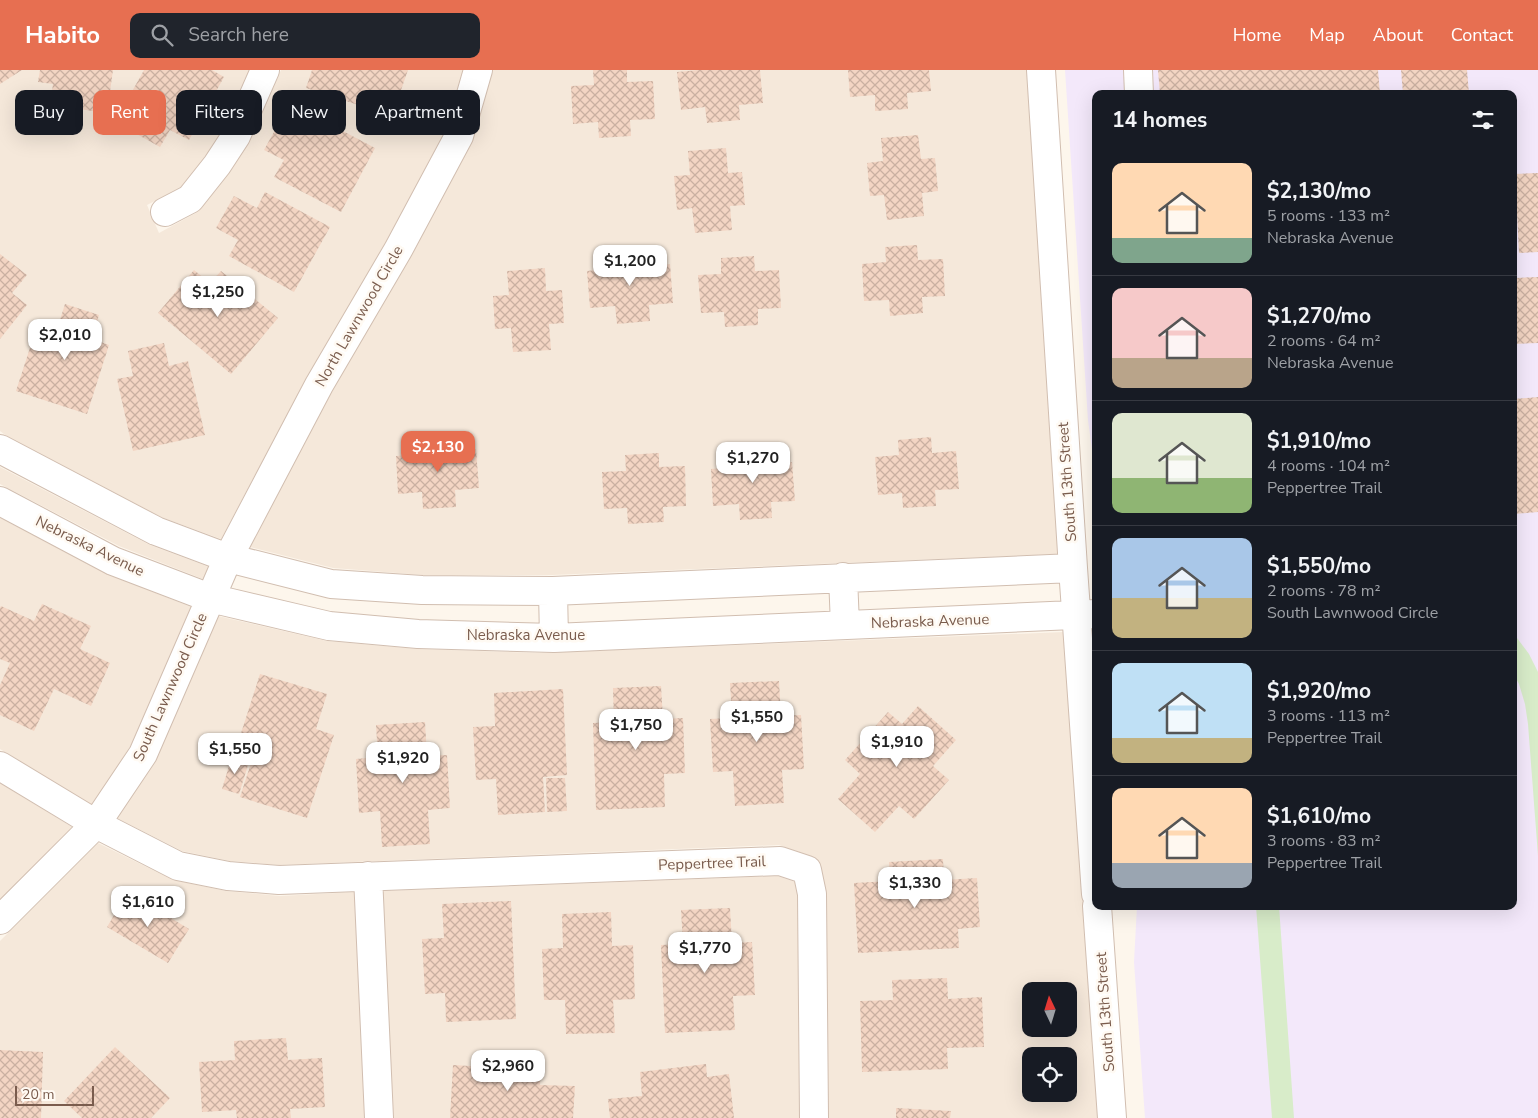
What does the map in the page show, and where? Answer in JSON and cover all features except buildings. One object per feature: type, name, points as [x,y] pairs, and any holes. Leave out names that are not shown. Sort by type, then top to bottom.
[{"type":"street","points":[[165,212],[190,199],[217,165],[236,136],[265,70]]},
{"type":"street","name":"North Lawnwood Circle","points":[[228,558],[319,385],[398,250],[459,136],[478,70]]},
{"type":"street","name":"South 13th Street","points":[[1042,70],[1073,568],[1086,615],[1092,782]]},
{"type":"street","points":[[1138,70],[1140,90]]},
{"type":"street","points":[[0,449],[156,531],[228,558],[331,584],[422,590],[553,591],[1073,568]]},
{"type":"street","name":"Nebraska Avenue","points":[[0,501],[114,560],[210,598],[329,626],[418,634],[554,638],[1086,615]]},
{"type":"street","name":"South Lawnwood Circle","points":[[0,920],[96,824],[143,754],[228,558]]},
{"type":"street","points":[[843,577],[845,625]]},
{"type":"street","points":[[553,591],[554,638]]},
{"type":"street","name":"Peppertree Trail","points":[[0,766],[96,824],[178,866],[228,876],[279,880],[780,861],[807,870],[812,894],[814,1118]]},
{"type":"street","points":[[368,876],[379,1118]]},
{"type":"street","name":"South 13th Street","points":[[1097,910],[1112,1118]]},
{"type":"shaded area","points":[[0,70],[250,70],[241,90],[176,90],[176,135],[219,135],[207,155],[182,187],[147,205],[159,233],[196,213],[228,174],[252,135],[262,135],[262,113],[272,90],[272,135],[346,135],[346,90],[272,90],[281,70],[464,70],[458,90],[356,90],[356,135],[443,135],[387,242],[307,377],[221,539],[161,517],[8,437],[0,431]]},
{"type":"shaded area","points":[[493,70],[1028,70],[1058,554],[552,575],[423,575],[333,568],[250,547],[331,393],[410,258],[471,144],[474,135],[480,135],[480,114]]},
{"type":"shaded area","points":[[1065,70],[1538,70],[1538,1118],[1145,1118],[1134,962],[1137,910],[1517,910],[1517,90],[1092,90],[1092,450],[1088,420]]},
{"type":"shaded area","points":[[0,467],[150,545],[209,567],[203,579],[119,546],[0,484]]},
{"type":"shaded area","points":[[0,518],[108,574],[191,607],[131,745],[92,805],[0,749]]},
{"type":"shaded area","points":[[218,616],[327,641],[418,649],[540,653],[1064,632],[1099,1118],[827,1118],[820,867],[811,856],[779,845],[279,865],[230,861],[182,851],[117,818],[155,760]]},
{"type":"shaded area","points":[[0,783],[72,827],[0,900]]},
{"type":"shaded area","points":[[98,843],[173,880],[226,891],[280,896],[355,892],[365,1118],[0,1118],[0,941]]},
{"type":"shaded area","points":[[778,876],[795,882],[798,895],[800,1118],[393,1118],[382,891]]},
{"type":"green space","points":[[1517,638],[1529,654],[1538,672],[1538,856],[1528,724],[1517,680]]},
{"type":"green space","points":[[1256,910],[1279,910],[1294,1118],[1272,1118]]}]
